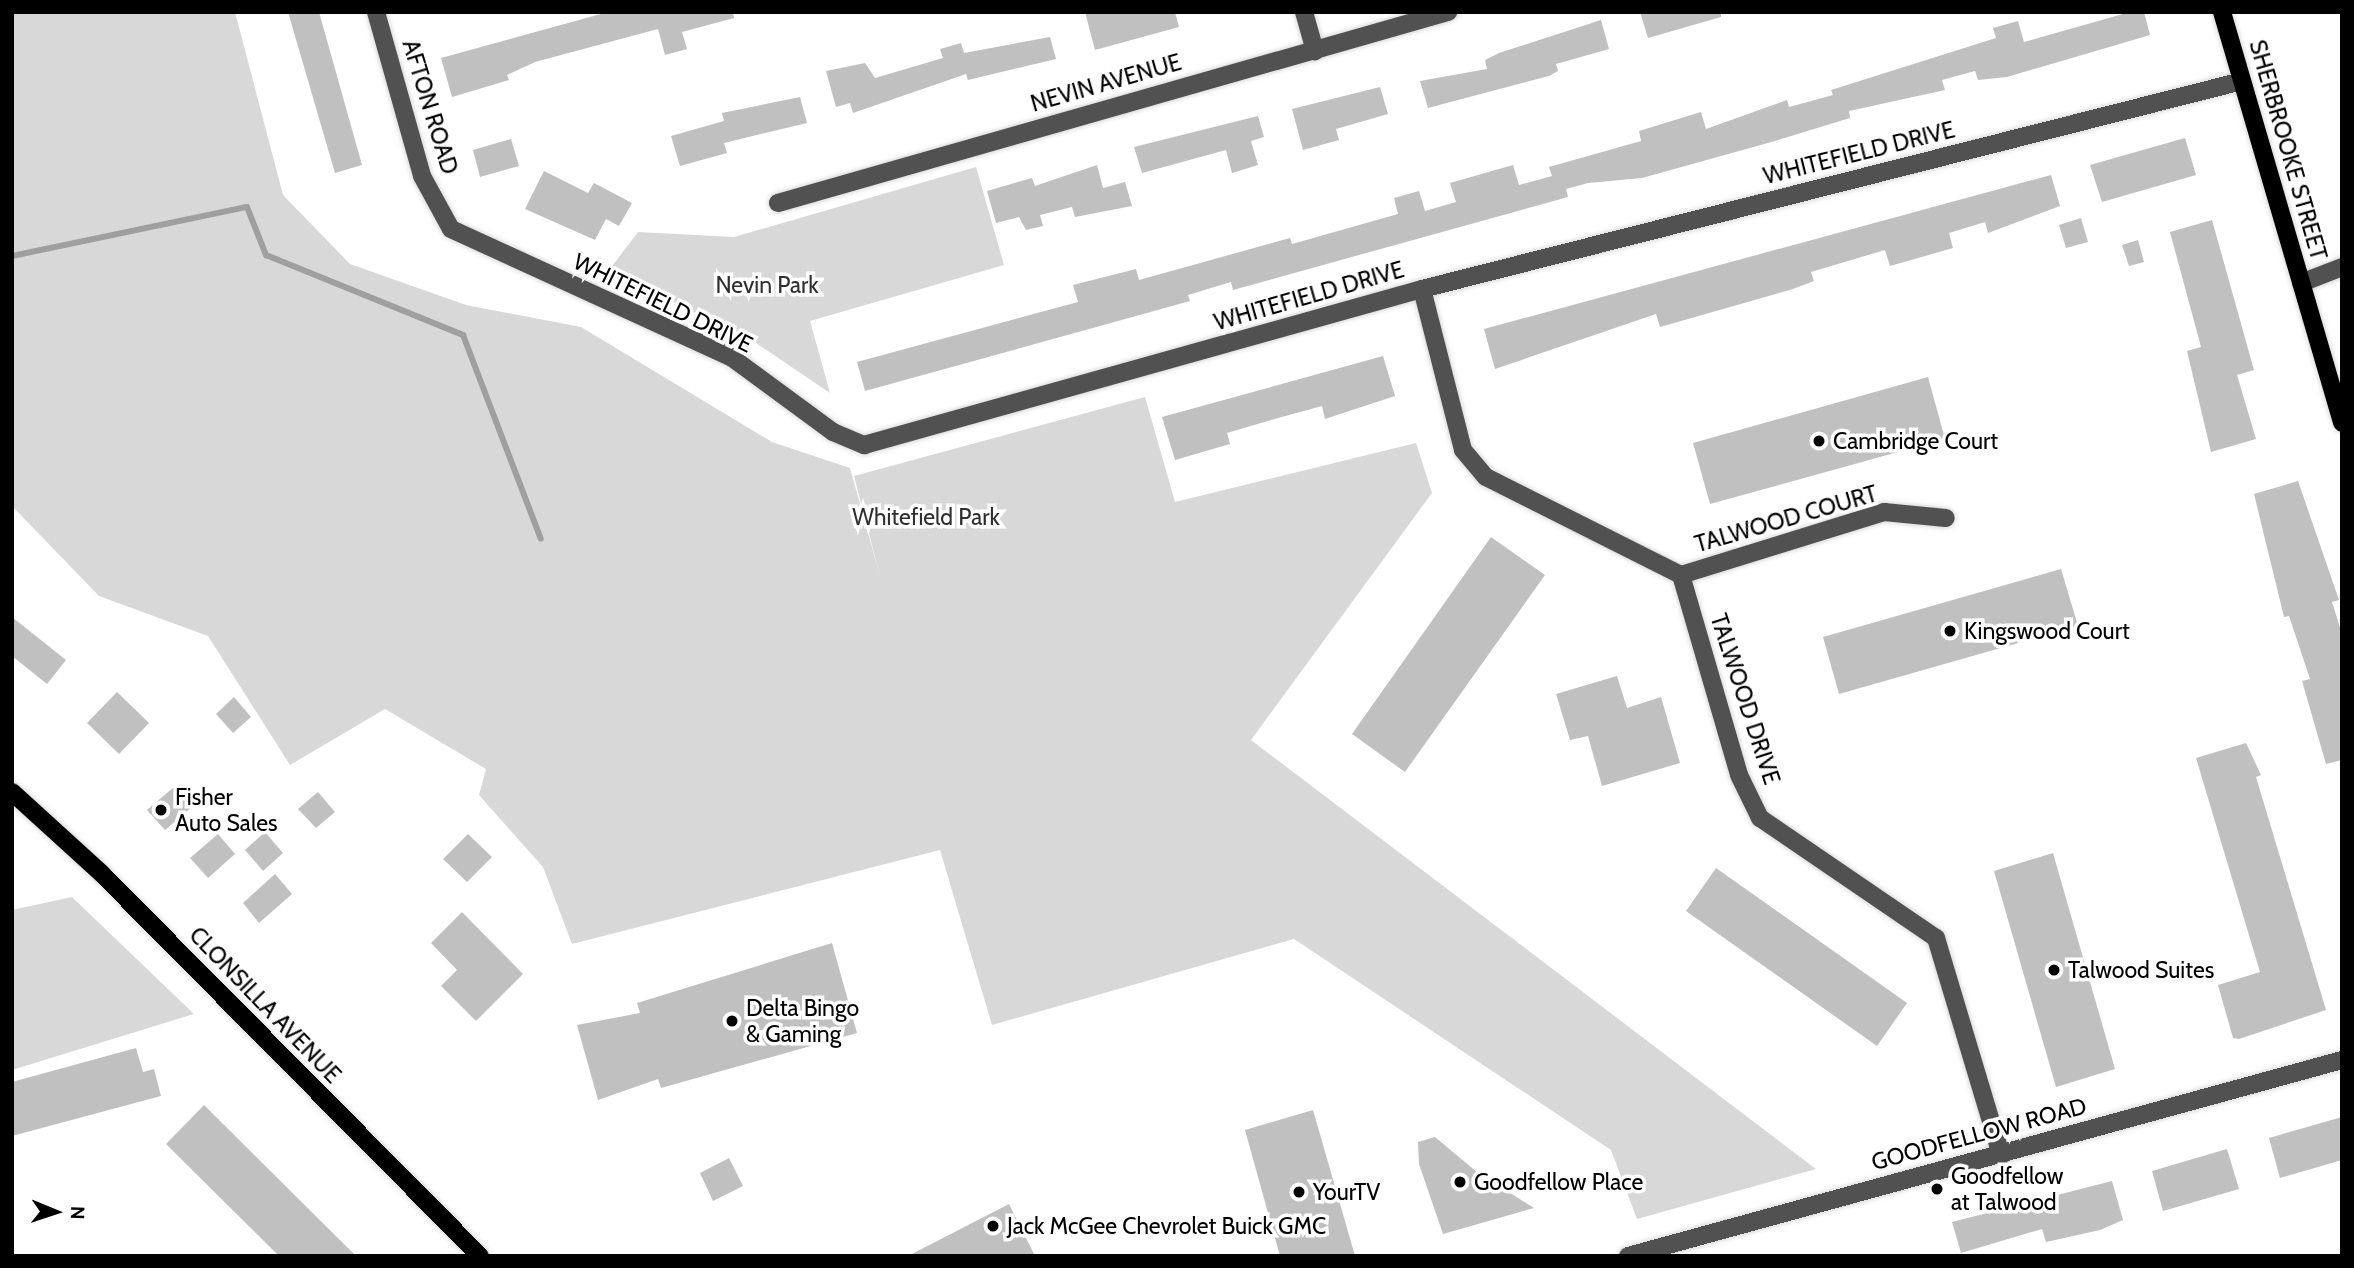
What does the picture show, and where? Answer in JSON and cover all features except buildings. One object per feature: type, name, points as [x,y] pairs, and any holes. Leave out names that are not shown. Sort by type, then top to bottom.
[{"type":"main road","name":"SHERBROOKE STREET","points":[[2222,12],[2342,423]]},
{"type":"main road","name":"CLONSILLA AVENUE","points":[[12,792],[103,874],[480,1256]]},
{"type":"street","points":[[1304,12],[1315,51]]},
{"type":"street","name":"NEVIN AVENUE","points":[[778,203],[1448,12]]},
{"type":"street","name":"AFTON ROAD","points":[[379,13],[422,176],[440,214]]},
{"type":"street","name":"WHITEFIELD DRIVE","points":[[440,214],[451,229],[731,357],[832,432],[864,445],[1422,289],[2242,81]]},
{"type":"street","points":[[2301,283],[2342,267]]},
{"type":"street","points":[[1422,289],[1464,450],[1486,477],[1681,575]]},
{"type":"street","name":"TALWOOD COURT","points":[[1681,575],[1884,512],[1947,518]]},
{"type":"street","name":"TALWOOD DRIVE","points":[[1681,575],[1739,775],[1760,817],[1936,938],[2001,1155]]},
{"type":"street","name":"GOODFELLOW ROAD","points":[[1629,1256],[2342,1060]]},
{"type":"green space","name":"Whitefield Park","points":[[12,12],[235,12],[283,195],[350,264],[466,305],[581,327],[772,442],[850,468],[880,576],[854,476],[1145,397],[1175,502],[1416,443],[1432,493],[1251,740],[1816,1169],[1637,1219],[1611,1150],[1294,939],[992,1025],[940,850],[572,944],[543,867],[479,795],[486,769],[385,709],[290,765],[208,636],[99,596],[12,506]]},
{"type":"green space","name":"Nevin Park","points":[[976,167],[1004,265],[810,321],[830,393],[756,343],[609,270],[638,232],[734,237]]},
{"type":"green space","points":[[72,897],[194,1014],[12,1070],[12,910]]},
{"type":"waterway","points":[[12,256],[247,207],[266,255],[463,335],[541,539]]},
{"type":"place","name":"Cambridge Court","points":[[1819,441]]},
{"type":"place","name":"Kingswood Court","points":[[1950,631]]},
{"type":"place","name":"Fisher Auto Sales","points":[[161,810]]},
{"type":"place","name":"Talwood Suites","points":[[2054,970]]},
{"type":"place","name":"Delta Bingo & Gaming","points":[[732,1021]]},
{"type":"place","name":"Goodfellow Place","points":[[1460,1182]]},
{"type":"place","name":"Goodfellow at Talwood","points":[[1937,1189]]},
{"type":"place","name":"YourTV","points":[[1299,1192]]},
{"type":"place","name":"Jack McGee Chevrolet Buick GMC","points":[[993,1226]]}]
